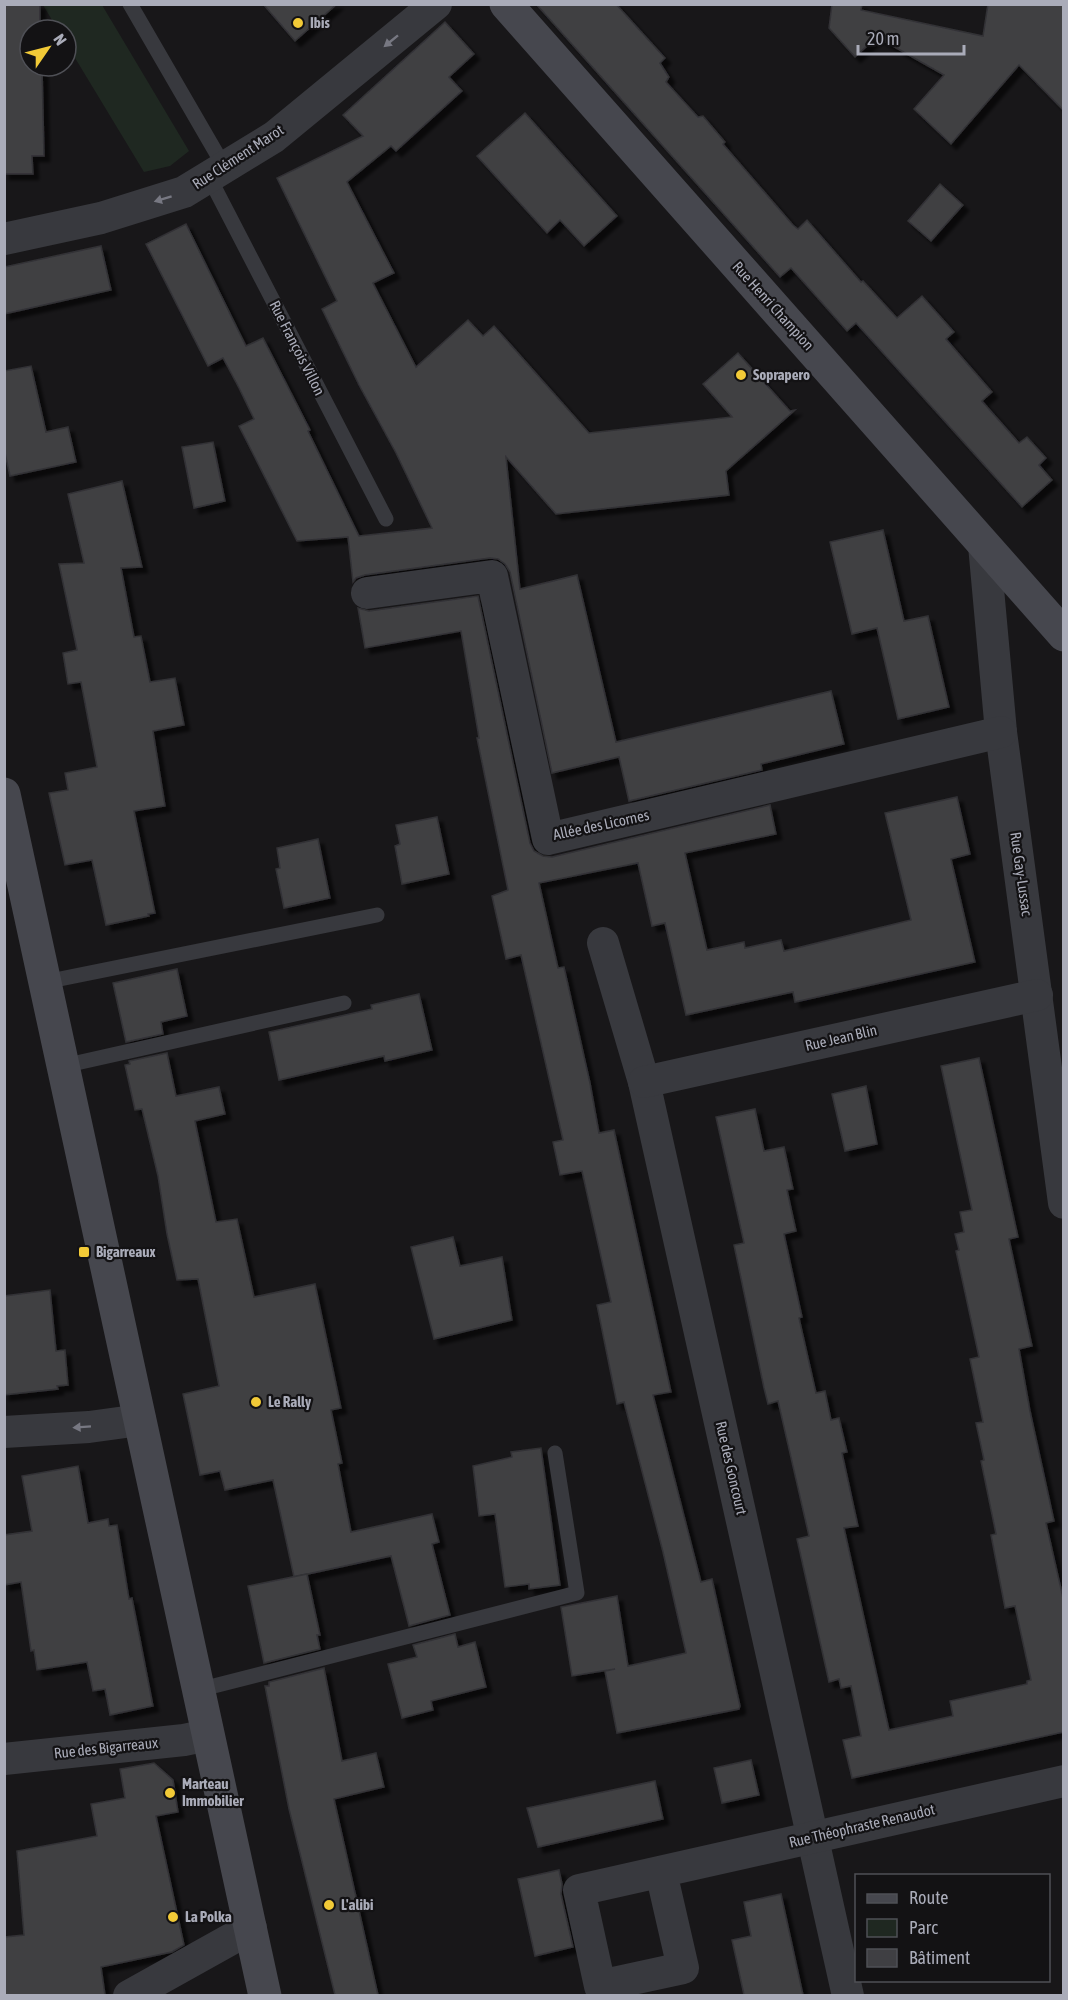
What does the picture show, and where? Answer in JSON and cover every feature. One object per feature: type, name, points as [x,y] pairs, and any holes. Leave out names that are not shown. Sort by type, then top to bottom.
[{"type":"main road","name":"Rue Henri Champion","points":[[506,4],[1064,635]]},
{"type":"main road","points":[[5,797],[265,1995]]},
{"type":"street","name":"Rue Clément Marot","points":[[4,239],[112,215],[184,192],[274,137],[436,4]]},
{"type":"street","name":"Rue Gay-Lussac","points":[[984,545],[1001,732],[1064,1203]]},
{"type":"street","name":"Allée des Licornes","points":[[367,593],[492,576],[548,839],[1001,732]]},
{"type":"street","name":"Rue des Goncourt","points":[[603,944],[644,1082],[848,1995]]},
{"type":"street","name":"Rue Jean Blin","points":[[644,1082],[1037,995]]},
{"type":"street","points":[[4,1432],[89,1427],[140,1420]]},
{"type":"street","name":"Rue des Bigarreaux","points":[[4,1759],[184,1740],[208,1735]]},
{"type":"street","name":"Rue Théophraste Renaudot","points":[[662,1872],[1064,1781]]},
{"type":"street","points":[[129,1995],[251,1928]]},
{"type":"lane","name":"Rue François Villon","points":[[130,4],[217,172],[386,519]]},
{"type":"lane","points":[[45,982],[377,915]]},
{"type":"lane","points":[[63,1066],[344,1003]]},
{"type":"lane","points":[[198,1690],[577,1593],[555,1454]]},
{"type":"green space","points":[[43,5],[102,5],[189,151],[170,166],[144,172],[78,63],[78,18],[51,18]]},
{"type":"building","points":[[4,4],[40,4],[40,18],[18,18],[18,78],[42,78],[44,156],[32,156],[33,174],[4,174]]},
{"type":"building","name":"Ibis","points":[[263,4],[337,4],[295,41]]},
{"type":"building","points":[[536,4],[616,4],[665,58],[660,63],[669,77],[666,82],[698,117],[703,116],[725,142],[723,144],[793,225],[798,229],[807,220],[861,282],[863,281],[897,318],[922,296],[954,332],[946,339],[992,392],[982,401],[1019,443],[1027,437],[1046,458],[1039,465],[1052,480],[1022,507],[856,323],[847,331],[791,268],[780,277]]},
{"type":"building","points":[[832,4],[862,4],[861,10],[983,36],[988,4],[1064,4],[1064,111],[1019,65],[951,144],[914,109],[944,75],[877,37],[855,57],[829,28]]},
{"type":"building","points":[[445,22],[474,54],[449,77],[462,91],[396,151],[391,146],[347,182],[394,273],[373,283],[416,367],[468,320],[483,336],[494,326],[589,433],[732,417],[703,384],[738,353],[790,411],[795,410],[726,471],[729,495],[556,514],[506,457],[520,589],[577,575],[616,742],[831,691],[844,744],[761,764],[762,770],[629,801],[619,757],[552,773],[510,572],[505,564],[498,559],[490,558],[365,575],[356,578],[353,582],[348,537],[297,541],[239,426],[254,419],[239,388],[223,358],[208,366],[146,244],[186,224],[246,346],[263,338],[310,430],[308,431],[359,536],[432,528],[322,309],[337,301],[277,178],[363,136],[343,115]]},
{"type":"building","points":[[525,113],[617,216],[584,246],[560,220],[547,233],[477,156]]},
{"type":"building","points":[[940,184],[963,205],[931,241],[908,221]]},
{"type":"building","points":[[101,246],[111,290],[4,314],[4,267]]},
{"type":"building","points":[[31,366],[46,432],[68,427],[76,462],[10,476],[4,449],[4,371]]},
{"type":"building","points":[[213,442],[225,501],[194,508],[182,447]]},
{"type":"building","points":[[122,481],[142,567],[121,568],[134,637],[141,636],[150,682],[175,678],[184,725],[153,731],[165,806],[134,811],[155,913],[106,925],[92,860],[65,865],[49,793],[68,790],[65,773],[97,767],[81,682],[68,684],[63,653],[77,650],[59,564],[84,563],[68,494]]},
{"type":"building","points":[[883,530],[904,621],[928,616],[949,707],[898,719],[877,628],[852,634],[830,542]]},
{"type":"building","points":[[478,596],[530,843],[534,851],[543,856],[552,857],[770,805],[776,834],[685,853],[707,950],[744,942],[745,948],[781,940],[784,951],[911,920],[885,813],[957,797],[970,854],[951,859],[975,962],[795,1002],[793,992],[686,1015],[665,923],[652,926],[638,863],[539,883],[558,968],[564,967],[599,1133],[614,1130],[671,1392],[653,1395],[701,1582],[712,1579],[740,1706],[739,1709],[617,1733],[605,1671],[615,1669],[572,1676],[561,1607],[617,1596],[628,1666],[686,1653],[663,1552],[624,1402],[617,1404],[597,1305],[611,1302],[582,1171],[560,1175],[553,1142],[563,1140],[521,955],[506,959],[492,896],[508,890],[477,738],[479,738],[461,631],[365,648],[358,608],[369,611]]},
{"type":"building","points":[[437,817],[449,874],[402,884],[395,846],[400,844],[396,825]]},
{"type":"building","points":[[318,839],[330,898],[284,908],[276,869],[280,868],[277,848]]},
{"type":"building","points":[[177,969],[187,1016],[161,1022],[163,1034],[126,1042],[113,983]]},
{"type":"building","points":[[419,994],[432,1050],[385,1061],[384,1056],[279,1080],[269,1032],[372,1009],[371,1005]]},
{"type":"building","points":[[167,1053],[176,1096],[219,1087],[225,1114],[195,1121],[216,1222],[237,1219],[254,1297],[315,1284],[341,1408],[331,1410],[342,1463],[338,1464],[351,1532],[432,1514],[439,1542],[432,1544],[450,1615],[409,1626],[391,1556],[294,1577],[273,1480],[225,1490],[220,1471],[200,1475],[183,1394],[219,1386],[198,1279],[177,1280],[158,1176],[142,1109],[135,1110],[125,1065],[130,1064],[129,1061]]},
{"type":"building","points":[[979,1058],[1018,1237],[1009,1239],[1032,1346],[1019,1349],[1054,1521],[1046,1523],[1064,1602],[1064,1732],[852,1778],[843,1740],[861,1736],[851,1686],[841,1688],[839,1679],[829,1682],[797,1539],[809,1536],[778,1401],[768,1404],[764,1388],[734,1245],[744,1243],[716,1117],[755,1109],[764,1151],[784,1147],[793,1189],[787,1190],[796,1231],[784,1234],[802,1317],[799,1318],[816,1393],[825,1391],[831,1420],[839,1418],[847,1452],[842,1453],[858,1526],[844,1528],[889,1730],[953,1716],[950,1701],[1027,1684],[1027,1681],[1031,1680],[1015,1606],[1005,1608],[991,1535],[996,1534],[981,1461],[984,1460],[976,1423],[983,1422],[970,1359],[979,1357],[956,1251],[959,1250],[955,1234],[964,1232],[960,1212],[972,1210],[941,1066]]},
{"type":"building","points":[[866,1086],[877,1144],[845,1151],[832,1094]]},
{"type":"building","points":[[453,1237],[460,1266],[502,1257],[512,1320],[434,1339],[411,1247]]},
{"type":"building","points":[[50,1290],[56,1351],[65,1350],[68,1385],[57,1386],[58,1389],[4,1395],[4,1296]]},
{"type":"building","points":[[541,1448],[560,1585],[529,1589],[529,1584],[505,1587],[495,1514],[479,1516],[473,1466],[512,1457],[511,1452]]},
{"type":"building","points":[[78,1466],[88,1523],[108,1519],[109,1526],[117,1525],[129,1599],[132,1598],[153,1706],[110,1715],[105,1689],[93,1691],[87,1662],[37,1670],[34,1650],[31,1651],[21,1582],[4,1585],[4,1535],[32,1531],[22,1476]]},
{"type":"building","points":[[307,1574],[320,1635],[317,1635],[320,1649],[264,1663],[248,1586]]},
{"type":"building","points":[[455,1634],[458,1647],[475,1642],[486,1687],[431,1701],[433,1710],[402,1718],[388,1664],[417,1657],[413,1645]]},
{"type":"building","points":[[324,1668],[342,1761],[376,1753],[384,1787],[334,1799],[378,1995],[335,1995],[289,1809],[265,1686],[269,1686],[269,1682]]},
{"type":"building","points":[[751,1760],[759,1795],[722,1803],[714,1768]]},
{"type":"building","points":[[154,1763],[173,1780],[178,1812],[156,1816],[184,1945],[172,1952],[101,1967],[105,1995],[4,1995],[4,1937],[24,1935],[17,1851],[97,1836],[91,1804],[125,1798],[120,1769]]},
{"type":"building","points":[[655,1781],[663,1819],[538,1847],[527,1808]]},
{"type":"building","points":[[559,1870],[562,1884],[561,1894],[573,1947],[535,1956],[518,1879]]},
{"type":"building","points":[[781,1894],[803,1995],[744,1995],[732,1940],[751,1936],[744,1902]]},
{"type":"place","name":"Ibis","points":[[298,23]]},
{"type":"place","name":"Soprapero","points":[[741,375]]},
{"type":"place","name":"Bigarreaux","points":[[84,1252]]},
{"type":"place","name":"Le Rally","points":[[256,1402]]},
{"type":"place","name":"Marteau Immobilier","points":[[170,1793]]},
{"type":"place","name":"L'alibi","points":[[329,1905]]},
{"type":"place","name":"La Polka","points":[[173,1917]]}]
